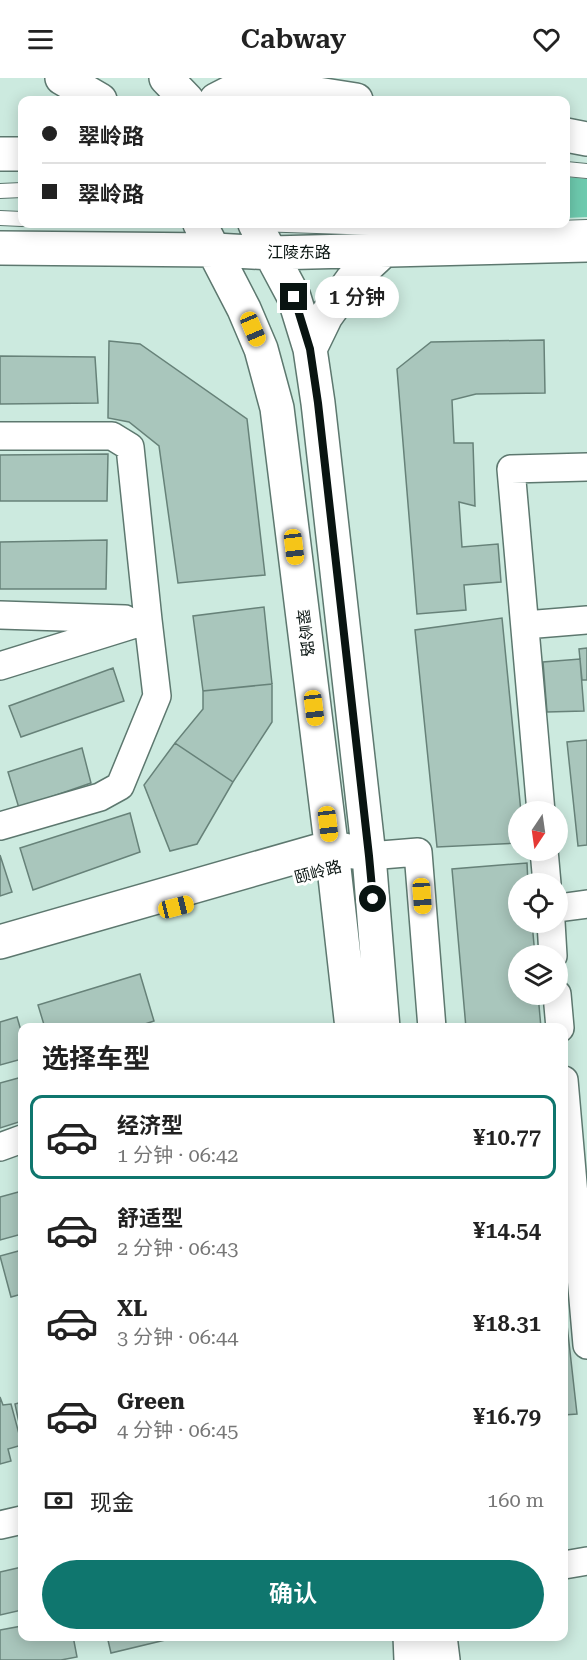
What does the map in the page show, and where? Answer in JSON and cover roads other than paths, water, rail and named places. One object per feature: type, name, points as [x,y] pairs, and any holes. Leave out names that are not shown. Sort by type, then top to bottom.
[{"type":"main road","points":[[62,78],[93,96]]},
{"type":"main road","points":[[166,78],[183,96]]},
{"type":"main road","points":[[200,96],[204,78]]},
{"type":"main road","points":[[224,96],[243,86],[330,96]]},
{"type":"main road","points":[[570,136],[587,139]]},
{"type":"main road","points":[[0,154],[18,154]]},
{"type":"main road","points":[[258,228],[294,297],[310,349],[369,856],[383,1023]]},
{"type":"main road","name":"江陵东路","points":[[0,248],[208,237],[270,253],[587,245]]},
{"type":"main road","name":"翠岭路","points":[[208,237],[261,349],[277,408],[333,857],[350,1023]]},
{"type":"main road","points":[[310,349],[326,316],[352,280],[383,251]]},
{"type":"main road","name":"颐岭路","points":[[0,942],[333,857],[369,856]]},
{"type":"main road","name":"颐岭路","points":[[0,959],[333,857]]},
{"type":"main road","points":[[410,1641],[411,1660]]},
{"type":"main road","points":[[441,1641],[443,1660]]},
{"type":"street","points":[[0,436],[112,436],[130,447],[157,696],[120,786],[100,797],[0,826]]},
{"type":"street","points":[[540,801],[511,469],[587,467]]},
{"type":"street","points":[[0,615],[148,620]]},
{"type":"street","points":[[0,666],[148,620]]},
{"type":"street","points":[[525,625],[587,620]]},
{"type":"street","points":[[369,856],[418,852],[432,1023]]},
{"type":"street","points":[[568,907],[587,904]]},
{"type":"street","points":[[558,1005],[560,1023]]},
{"type":"street","points":[[568,1126],[587,1345]]},
{"type":"street","points":[[0,1147],[18,1140]]},
{"type":"street","points":[[0,1525],[18,1521]]},
{"type":"street","points":[[568,1564],[587,1561]]},
{"type":"lane","points":[[570,169],[587,171]]},
{"type":"lane","points":[[0,191],[18,190]]},
{"type":"lane","points":[[0,218],[18,219]]},
{"type":"lane","points":[[570,228],[587,227]]},
{"type":"lane","points":[[377,228],[468,231],[557,228]]}]
